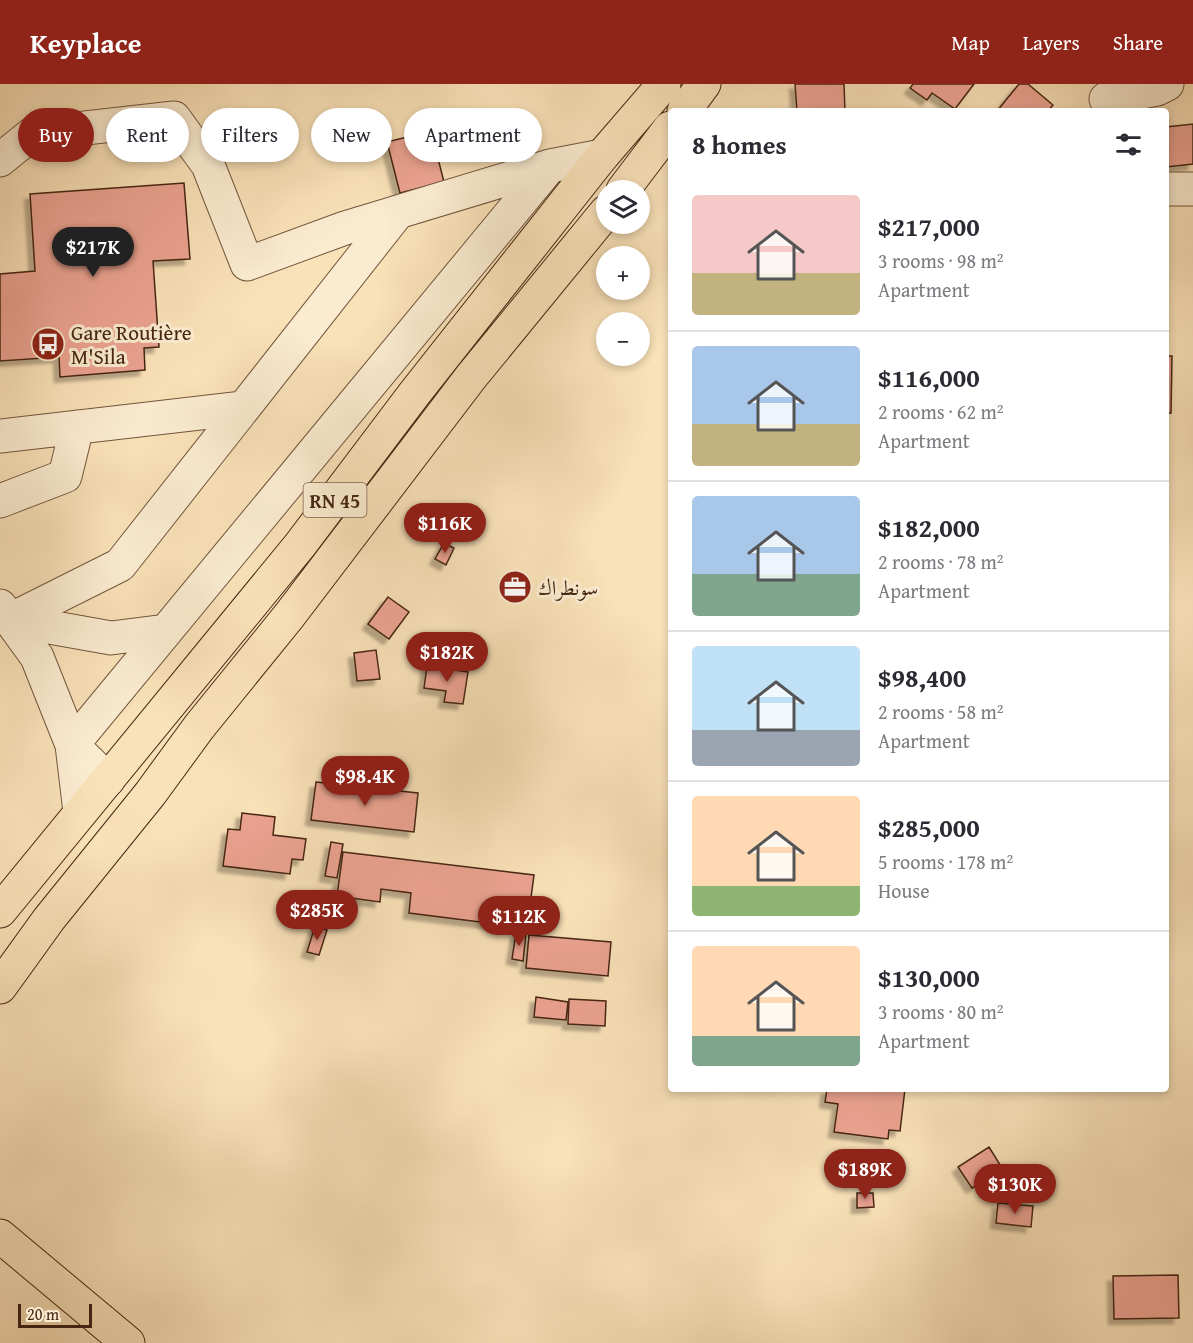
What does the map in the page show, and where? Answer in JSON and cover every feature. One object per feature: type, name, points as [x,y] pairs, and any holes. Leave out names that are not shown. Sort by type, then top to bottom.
[{"type":"main road","name":"RN 45","points":[[0,911],[300,545],[414,394],[602,156],[664,84]]},
{"type":"main road","points":[[686,108],[704,84]]},
{"type":"main road","points":[[631,180],[668,131]]},
{"type":"main road","name":"RN 45","points":[[0,987],[49,920],[150,794],[199,727],[289,616],[471,376],[596,224]]},
{"type":"main road","points":[[0,1236],[128,1343]]},
{"type":"street","points":[[1105,98],[1157,89],[1167,84]]},
{"type":"street","points":[[0,160],[32,134],[174,118],[208,165],[247,264],[345,228],[550,166],[602,156]]},
{"type":"street","points":[[72,745],[550,166]]},
{"type":"street","points":[[1169,189],[1193,189]]},
{"type":"street","points":[[466,192],[499,229]]},
{"type":"street","points":[[5,613],[120,565],[399,212]]},
{"type":"street","points":[[0,436],[243,408]]},
{"type":"street","points":[[0,501],[65,476],[77,427]]},
{"type":"street","points":[[5,613],[111,638],[166,631]]},
{"type":"street","points":[[5,613],[38,657],[72,745],[80,812]]},
{"type":"street","points":[[72,745],[108,780]]},
{"type":"building","points":[[795,84],[844,84],[845,108],[797,108]]},
{"type":"building","points":[[913,84],[974,84],[956,108],[932,93],[927,100],[910,88]]},
{"type":"building","points":[[1019,84],[1028,84],[1053,105],[1050,108],[999,108]]},
{"type":"building","points":[[1193,124],[1193,164],[1169,167],[1169,127]]},
{"type":"building","points":[[404,138],[404,162],[439,162],[444,182],[400,193],[392,162],[392,141]]},
{"type":"building","points":[[184,183],[190,259],[153,261],[159,347],[144,348],[145,370],[60,377],[59,357],[0,361],[0,274],[35,271],[30,194]]},
{"type":"building","points":[[1169,356],[1172,356],[1171,413],[1169,413]]},
{"type":"building","points":[[444,543],[454,548],[446,565],[435,559]]},
{"type":"building","points":[[388,597],[409,612],[389,639],[368,624]]},
{"type":"building","points":[[376,650],[380,679],[357,681],[354,653]]},
{"type":"building","points":[[427,666],[468,672],[463,704],[444,702],[446,691],[424,688]]},
{"type":"building","points":[[316,782],[418,793],[414,832],[311,820]]},
{"type":"building","points":[[242,813],[275,817],[273,835],[306,839],[303,860],[292,859],[290,874],[223,866],[228,829],[240,830]]},
{"type":"building","points":[[331,842],[343,844],[337,878],[325,876]]},
{"type":"building","points":[[343,852],[534,875],[527,928],[409,913],[411,893],[381,889],[380,902],[337,896]]},
{"type":"building","points":[[315,926],[327,930],[319,955],[307,952]]},
{"type":"building","points":[[516,933],[526,934],[523,961],[512,959]]},
{"type":"building","points":[[529,935],[611,942],[608,976],[526,968]]},
{"type":"building","points":[[536,997],[568,1002],[566,1020],[534,1017]]},
{"type":"building","points":[[569,999],[606,1001],[605,1026],[568,1024]]},
{"type":"building","points":[[827,1092],[905,1092],[900,1131],[889,1130],[888,1139],[834,1132],[838,1104],[825,1102]]},
{"type":"building","points":[[989,1147],[1002,1168],[972,1188],[958,1167]]},
{"type":"building","points":[[857,1193],[873,1193],[874,1207],[857,1208]]},
{"type":"building","points":[[998,1203],[1033,1206],[1031,1227],[996,1223]]},
{"type":"building","points":[[1178,1275],[1179,1318],[1114,1319],[1113,1276]]},
{"type":"place","name":"Gare Routière M'Sila","points":[[48,344]]},
{"type":"place","name":"سونطراك","points":[[515,587]]}]
